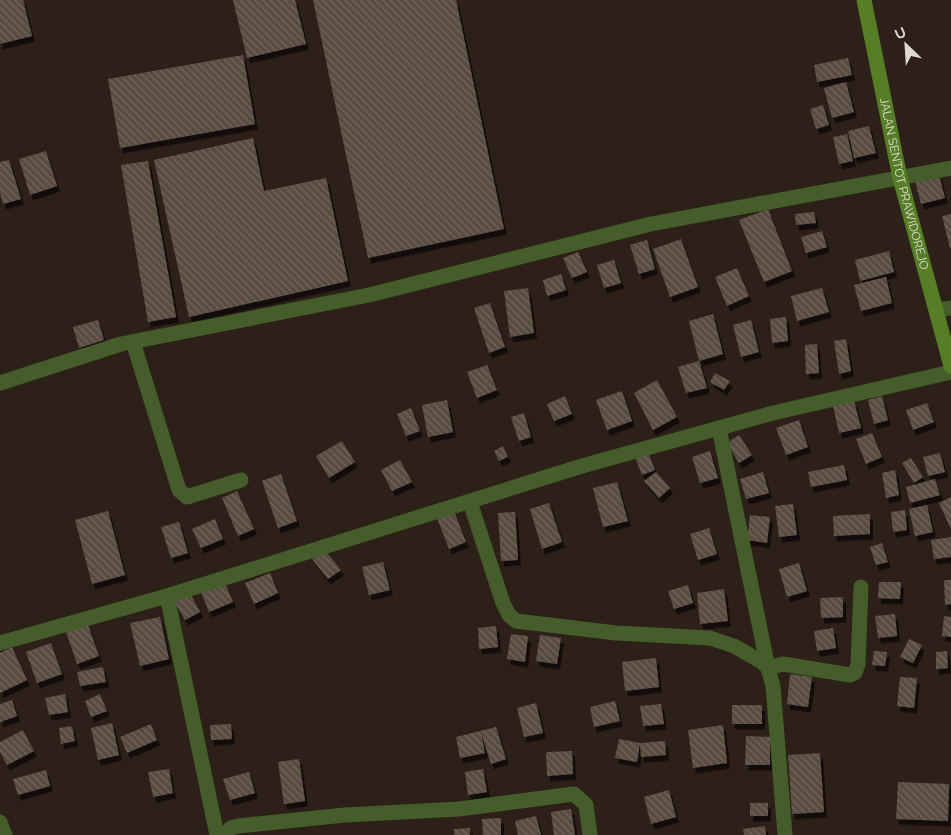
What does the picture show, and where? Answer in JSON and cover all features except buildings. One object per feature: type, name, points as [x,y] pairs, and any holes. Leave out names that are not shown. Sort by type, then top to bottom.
[{"type":"main road","name":"JALAN SENTOT PRAWIDOREJO","points":[[864,0],[900,178],[944,309],[951,366]]},
{"type":"street","points":[[0,384],[133,342],[369,295],[650,224],[951,168]]},
{"type":"street","points":[[133,342],[179,490],[188,497],[242,480]]},
{"type":"street","points":[[0,643],[166,596],[582,466],[773,413],[951,372]]},
{"type":"street","points":[[719,428],[773,686],[785,835]]},
{"type":"street","points":[[470,502],[503,603],[509,615],[516,620],[616,633],[710,638],[749,653],[768,668]]},
{"type":"street","points":[[768,668],[783,664],[850,675],[855,673],[858,664],[860,587]]},
{"type":"street","points":[[166,596],[217,835]]},
{"type":"street","points":[[224,835],[231,828],[238,826],[345,814],[459,808],[574,794],[586,805],[590,835]]},
{"type":"street","points":[[0,822],[5,835]]}]
